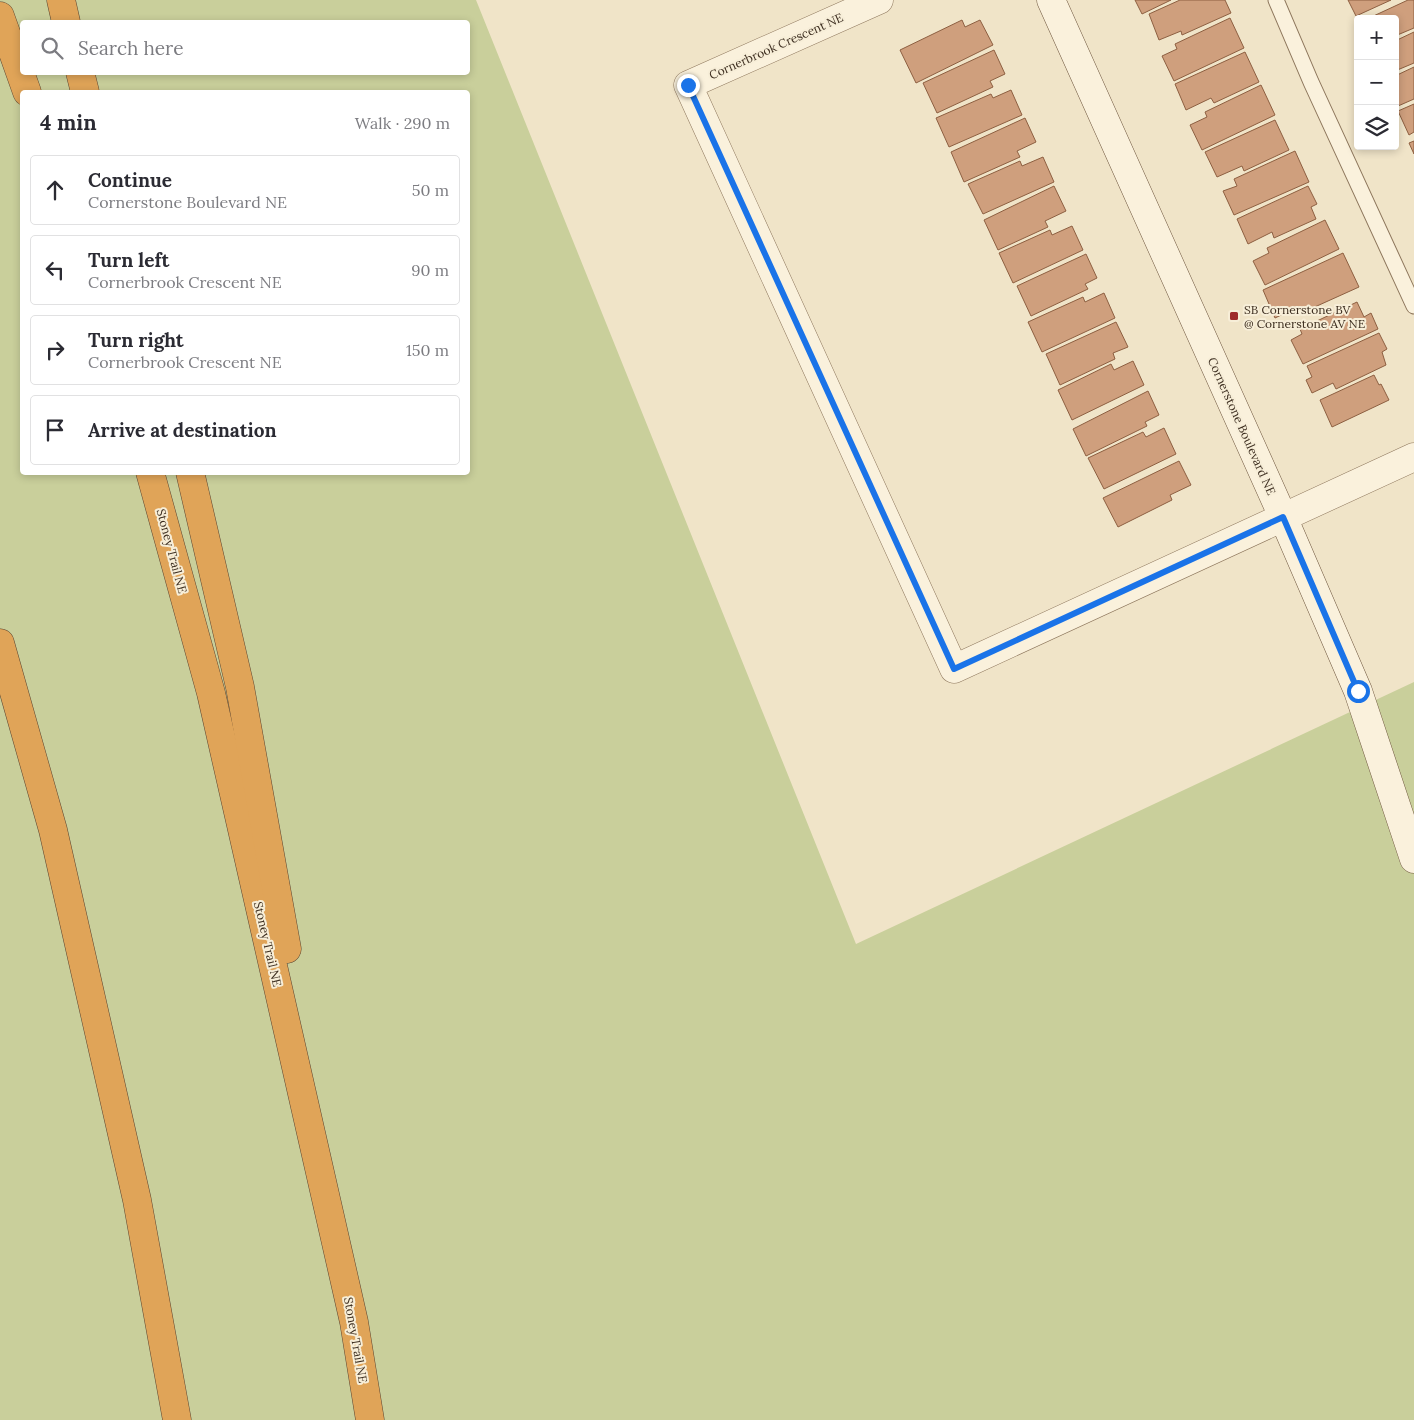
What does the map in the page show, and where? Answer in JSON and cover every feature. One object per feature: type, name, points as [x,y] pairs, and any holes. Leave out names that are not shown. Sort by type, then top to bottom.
[{"type":"highway","points":[[61,0],[66,20]]},
{"type":"highway","points":[[0,16],[20,74]]},
{"type":"highway","points":[[20,75],[25,90]]},
{"type":"highway","points":[[81,75],[84,90]]},
{"type":"highway","name":"Stoney Trail NE","points":[[151,475],[211,694],[354,1322],[370,1420]]},
{"type":"highway","points":[[191,475],[240,688],[354,1322]]},
{"type":"highway","points":[[0,643],[53,830],[137,1200],[177,1420]]},
{"type":"highway","points":[[0,705],[53,830]]},
{"type":"street","name":"Cornerbrook Crescent NE","points":[[879,0],[688,85],[954,669],[1283,517]]},
{"type":"street","name":"Cornerstone Boulevard NE","points":[[1051,0],[1283,517],[1358,691],[1414,859]]},
{"type":"street","points":[[1283,517],[1414,457]]},
{"type":"lane","points":[[1276,0],[1319,99],[1414,306]]},
{"type":"green space","points":[[0,0],[476,0],[856,944],[1414,682],[1414,1420],[0,1420]]},
{"type":"building","points":[[1135,0],[1171,0],[1142,14]]},
{"type":"building","points":[[1180,0],[1225,0],[1231,13],[1182,35],[1181,31],[1159,40],[1149,14]]},
{"type":"building","points":[[1348,0],[1391,0],[1358,15],[1356,15]]},
{"type":"building","points":[[1408,0],[1414,0],[1414,28],[1399,34],[1399,15],[1376,15]]},
{"type":"building","points":[[1230,18],[1244,48],[1174,81],[1162,56],[1177,49],[1175,44]]},
{"type":"building","points":[[962,20],[965,27],[980,20],[993,45],[916,83],[900,50]]},
{"type":"building","points":[[1414,32],[1414,63],[1399,69],[1399,60],[1399,39]]},
{"type":"building","points":[[994,50],[1005,74],[990,81],[993,87],[937,113],[923,83]]},
{"type":"building","points":[[1245,52],[1259,82],[1214,103],[1211,98],[1186,110],[1175,84]]},
{"type":"building","points":[[1414,67],[1414,99],[1399,106],[1399,105],[1399,74]]},
{"type":"building","points":[[1261,85],[1275,115],[1202,150],[1190,125],[1207,117],[1205,112]]},
{"type":"building","points":[[1011,90],[1022,115],[949,147],[936,118],[991,94],[993,98]]},
{"type":"building","points":[[1414,104],[1414,132],[1409,135],[1399,113],[1399,111]]},
{"type":"building","points":[[1025,118],[1036,142],[1017,151],[1020,157],[964,182],[951,152]]},
{"type":"building","points":[[1275,120],[1289,150],[1244,171],[1242,166],[1217,177],[1205,152]]},
{"type":"building","points":[[1414,141],[1414,154],[1409,143]]},
{"type":"building","points":[[1295,151],[1309,182],[1234,215],[1223,191],[1237,186],[1234,179]]},
{"type":"building","points":[[1043,157],[1054,182],[983,214],[968,184],[1020,161],[1022,166]]},
{"type":"building","points":[[1054,186],[1066,211],[1045,221],[1048,227],[998,250],[984,220]]},
{"type":"building","points":[[1308,186],[1317,204],[1311,207],[1316,219],[1274,238],[1272,232],[1248,244],[1237,219]]},
{"type":"building","points":[[1325,220],[1339,249],[1265,285],[1253,261],[1269,253],[1267,248]]},
{"type":"building","points":[[1072,226],[1083,250],[1013,283],[999,253],[1050,230],[1052,235]]},
{"type":"building","points":[[1343,253],[1359,287],[1297,315],[1294,309],[1275,318],[1263,290]]},
{"type":"building","points":[[1086,254],[1097,278],[1085,284],[1088,289],[1031,316],[1017,286]]},
{"type":"building","points":[[1104,293],[1115,318],[1042,352],[1028,322],[1083,297],[1085,302]]},
{"type":"building","points":[[1357,302],[1364,317],[1371,313],[1378,329],[1303,364],[1291,340],[1302,334],[1300,329]]},
{"type":"building","points":[[1116,322],[1128,347],[1113,353],[1115,359],[1060,385],[1046,354]]},
{"type":"building","points":[[1379,333],[1387,349],[1382,352],[1386,365],[1336,389],[1333,383],[1312,393],[1306,380],[1312,377],[1307,366]]},
{"type":"building","points":[[1133,361],[1144,385],[1072,420],[1058,390],[1111,364],[1114,370]]},
{"type":"building","points":[[1374,375],[1389,400],[1332,427],[1320,400]]},
{"type":"building","points":[[1148,391],[1159,415],[1145,422],[1147,426],[1086,456],[1073,429]]},
{"type":"building","points":[[1164,428],[1176,454],[1104,489],[1088,458],[1143,432],[1146,437]]},
{"type":"building","points":[[1179,461],[1191,485],[1170,495],[1172,500],[1118,527],[1103,498]]},
{"type":"place","name":"SB Cornerstone BV @ Cornerstone AV NE","points":[[1234,316]]},
{"type":"route","points":[[688,85],[954,669],[1283,517],[1358,691]]}]
